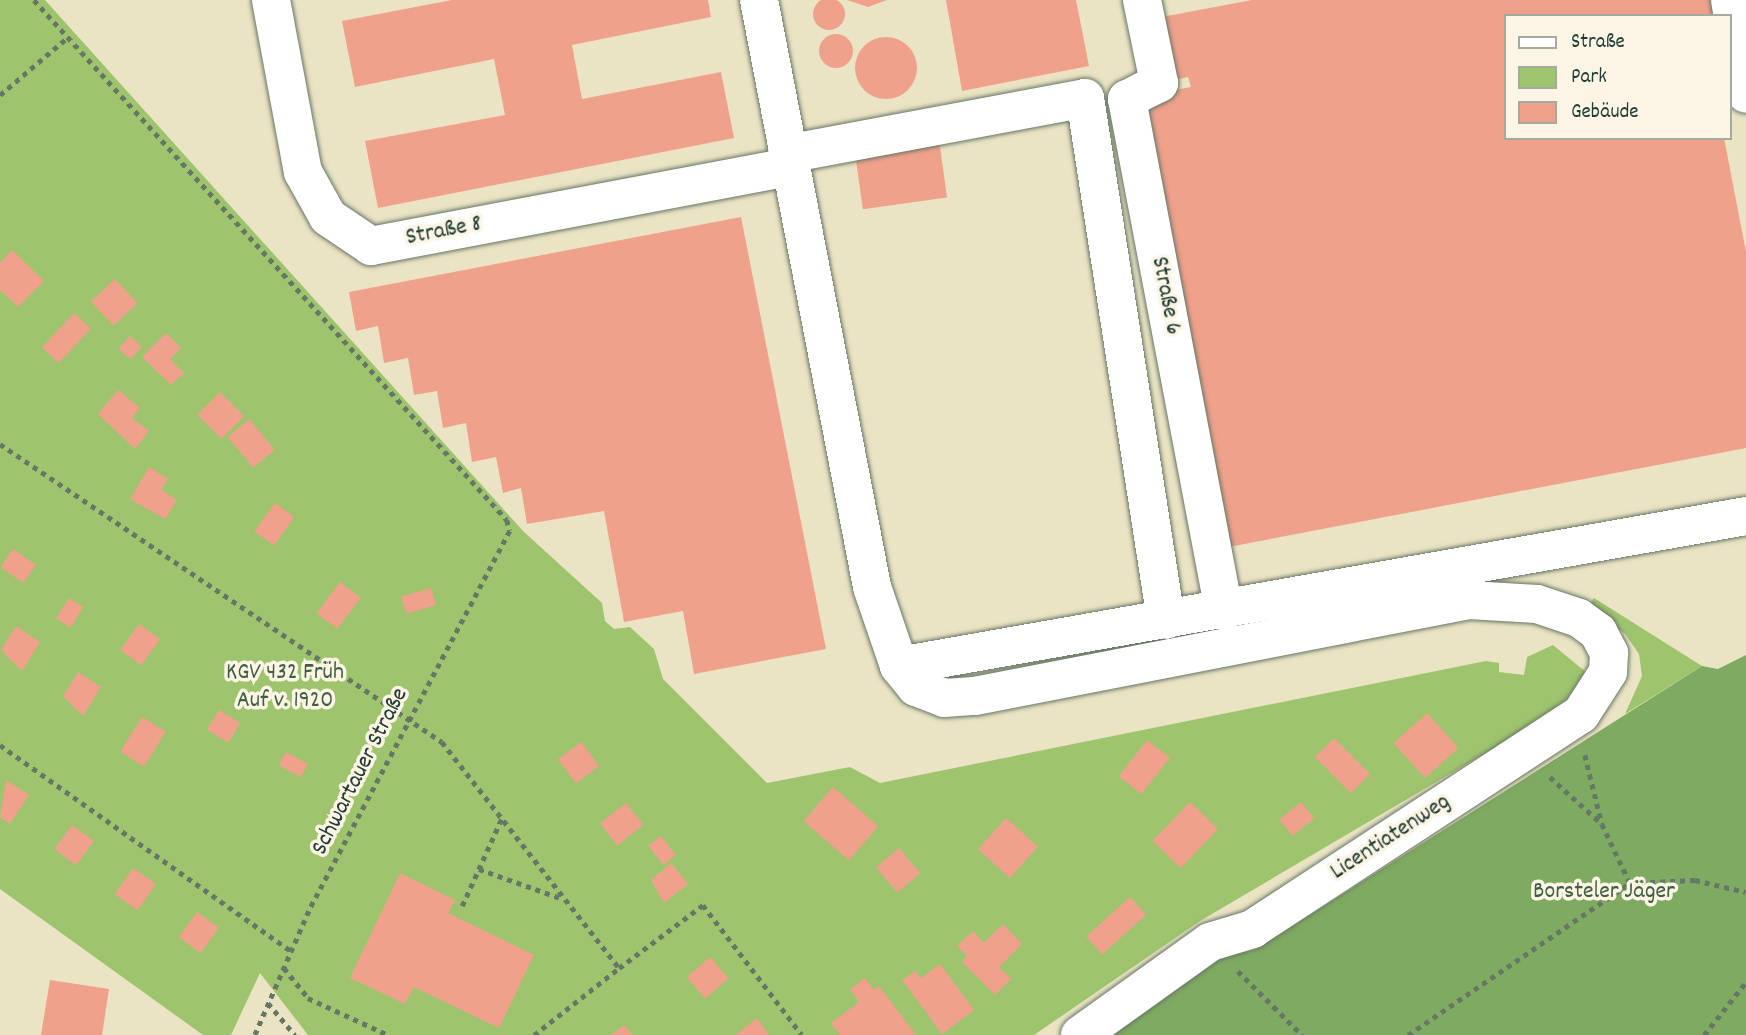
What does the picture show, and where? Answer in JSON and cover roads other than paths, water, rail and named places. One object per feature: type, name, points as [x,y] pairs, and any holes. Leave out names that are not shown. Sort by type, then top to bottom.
[{"type":"street","name":"Straße 8","points":[[271,0],[303,172],[328,217],[371,246],[1085,98],[1166,620]]},
{"type":"street","points":[[759,0],[872,587],[899,666],[1224,611],[1746,516]]},
{"type":"street","name":"Straße 6","points":[[1142,0],[1159,83],[1128,99],[1224,611]]},
{"type":"street","points":[[1730,0],[1746,93]]},
{"type":"street","name":"Licentiatenweg","points":[[899,666],[915,687],[944,698],[975,696],[1469,600],[1554,609],[1598,632],[1609,653],[1608,672],[1581,714],[1253,929],[1210,942],[1080,1035]]},
{"type":"park label","name":"KGV 432 Früh Auf v. 1920","points":[[285,688]]},
{"type":"park label","name":"Borsteler Jäger","points":[[1604,893]]}]
